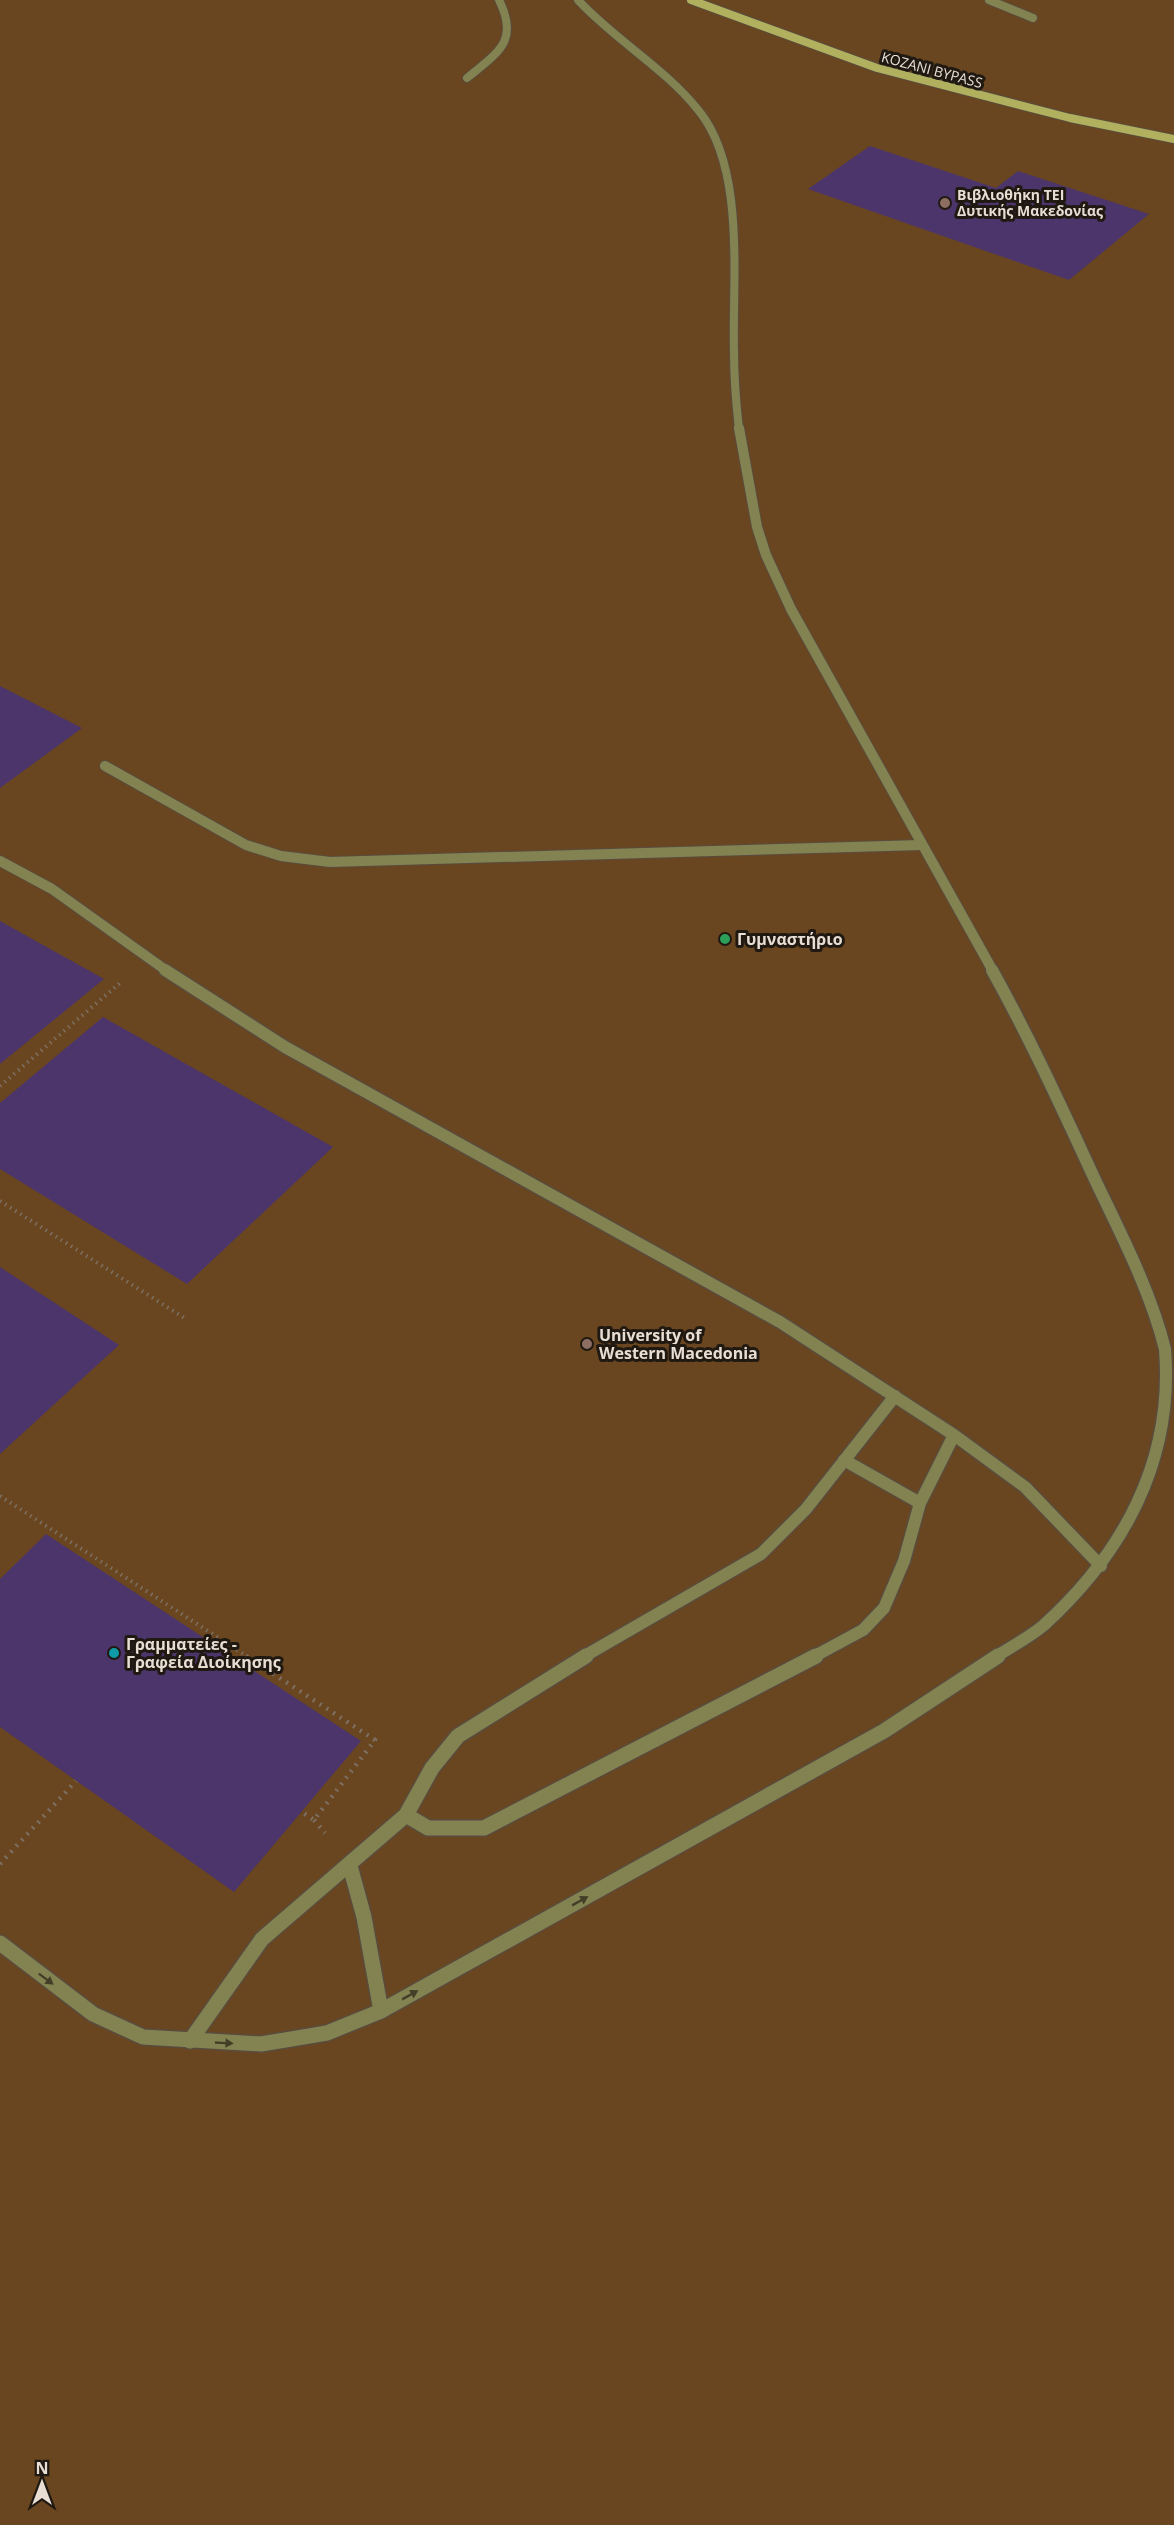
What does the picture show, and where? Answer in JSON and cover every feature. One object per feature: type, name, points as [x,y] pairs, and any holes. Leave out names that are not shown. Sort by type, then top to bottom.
[{"type":"main road","name":"KOZANI BYPASS","points":[[691,0],[877,68],[1070,118],[1174,139]]},
{"type":"street","points":[[467,78],[505,43],[510,32],[511,23],[499,0]]},
{"type":"street","points":[[0,1943],[93,2014],[143,2037],[261,2044],[327,2033],[381,2012],[884,1731],[1042,1626],[1101,1566],[1143,1510],[1164,1461],[1172,1413],[1166,1351],[1152,1310],[1106,1202],[1026,1032],[791,609],[763,547],[748,484],[735,381],[728,196],[720,151],[711,127],[694,104],[592,17],[578,0]]},
{"type":"street","points":[[989,0],[1033,18]]},
{"type":"street","points":[[105,766],[246,845],[281,856],[330,862],[922,845]]},
{"type":"street","points":[[0,861],[51,889],[148,959],[285,1047],[780,1322],[954,1435],[1025,1487],[1101,1566]]},
{"type":"street","points":[[190,2041],[262,1939],[350,1866],[406,1815],[432,1768],[459,1736],[582,1658],[761,1554],[806,1509],[895,1396]]},
{"type":"street","points":[[406,1815],[428,1828],[484,1828],[741,1697],[863,1630],[884,1608],[892,1592],[904,1561],[920,1503],[954,1435]]},
{"type":"street","points":[[844,1460],[920,1503]]},
{"type":"street","points":[[350,1866],[364,1917],[381,2012]]},
{"type":"path","points":[[0,1086],[148,959]]},
{"type":"path","points":[[0,1201],[186,1319]]},
{"type":"path","points":[[0,1496],[375,1740],[314,1820],[302,1812]]},
{"type":"path","points":[[0,1864],[76,1781]]},
{"type":"shaded area","points":[[0,0],[1174,0],[1174,2525],[0,2525]]},
{"type":"building","name":"Βιβλιοθήκη ΤΕΙ Δυτικής Μακεδονίας","points":[[870,146],[996,188],[1018,171],[1149,214],[1069,280],[808,189]]},
{"type":"building","points":[[0,686],[82,728],[0,788]]},
{"type":"building","points":[[0,921],[104,979],[0,1064]]},
{"type":"building","points":[[103,1017],[333,1147],[187,1284],[0,1169],[0,1103]]},
{"type":"building","points":[[0,1267],[119,1345],[0,1454]]},
{"type":"building","name":"Γραμματείες - Γραφεία Διοίκησης","points":[[46,1534],[361,1741],[234,1892],[0,1727],[0,1579]]},
{"type":"place","name":"Βιβλιοθήκη ΤΕΙ Δυτικής Μακεδονίας","points":[[945,203]]},
{"type":"place","name":"Γυμναστήριο","points":[[725,939]]},
{"type":"place","name":"University of Western Macedonia","points":[[587,1344]]},
{"type":"place","name":"Γραμματείες - Γραφεία Διοίκησης","points":[[114,1653]]}]
